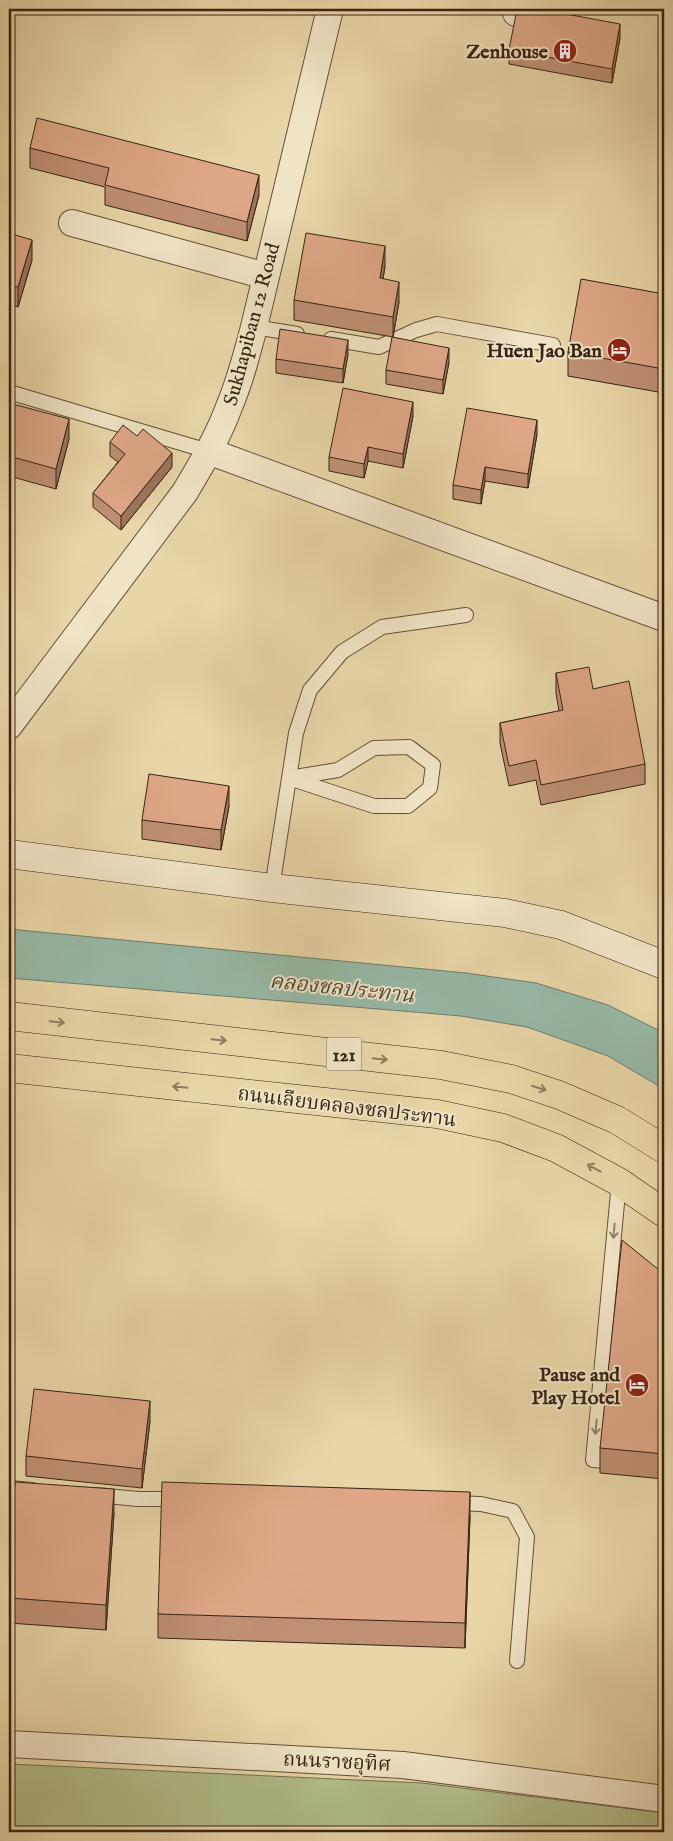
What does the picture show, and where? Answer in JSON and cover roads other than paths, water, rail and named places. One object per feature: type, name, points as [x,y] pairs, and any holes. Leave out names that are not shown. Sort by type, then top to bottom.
[{"type":"main road","points":[[9,854],[272,888],[505,914],[561,925],[664,965]]},
{"type":"main road","name":"121","points":[[9,1016],[441,1066],[511,1079],[559,1095],[617,1120],[664,1149]]},
{"type":"main road","name":"ถนนเลียบคลองชลประทาน","points":[[9,1068],[437,1114],[503,1128],[556,1148],[619,1182],[664,1213]]},
{"type":"street","name":"Sukhapiban 12 Road","points":[[9,726],[184,492],[208,451],[229,409],[242,373],[254,327],[330,9]]},
{"type":"street","points":[[72,223],[266,276]]},
{"type":"street","points":[[208,451],[664,618]]},
{"type":"street","name":"ถนนราชอุทิศ","points":[[9,1744],[402,1765],[664,1799]]},
{"type":"lane","points":[[254,327],[378,347],[416,330],[437,324],[553,345]]},
{"type":"lane","points":[[9,392],[208,451]]},
{"type":"lane","points":[[272,888],[296,733],[310,690],[342,652],[382,627],[466,614]]},
{"type":"lane","points":[[409,747],[432,766],[430,788],[408,806],[374,806],[289,778],[338,770],[374,748],[409,747]]},
{"type":"lane","points":[[619,1182],[593,1460],[629,1462]]},
{"type":"lane","points":[[9,1488],[48,1491]]},
{"type":"lane","points":[[78,1494],[138,1499],[197,1500]]},
{"type":"lane","points":[[442,1503],[481,1504],[513,1511],[527,1537],[517,1661]]},
{"type":"water","name":"คลองชลประทาน","points":[[9,929],[466,973],[536,983],[608,1005],[664,1033],[664,1089],[608,1056],[527,1027],[461,1016],[9,978]]},
{"type":"place","name":"Zenhouse","points":[[565,51]]},
{"type":"place","name":"Huen Jao Ban","points":[[619,350]]},
{"type":"place","name":"Pause and Play Hotel","points":[[637,1385]]}]
